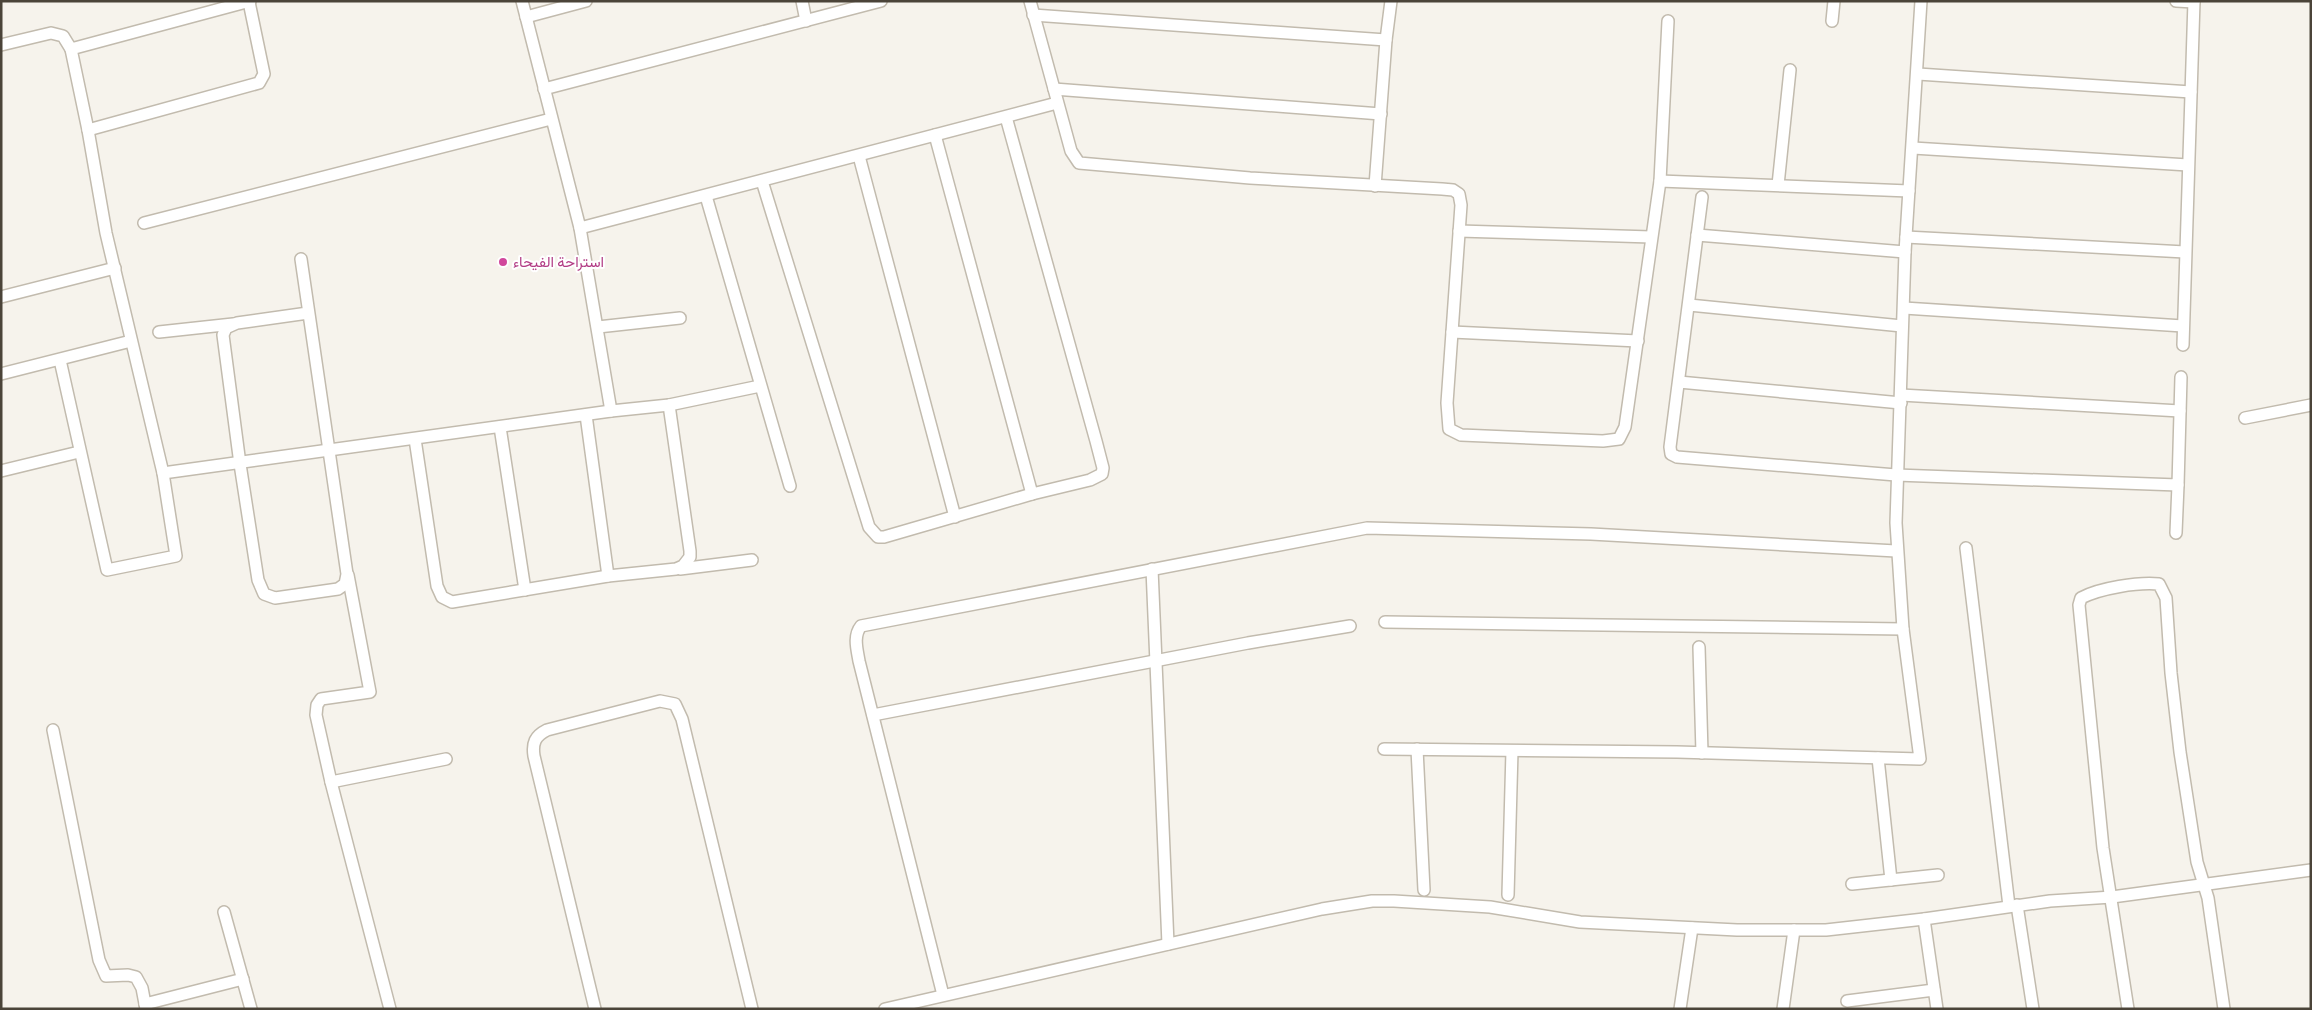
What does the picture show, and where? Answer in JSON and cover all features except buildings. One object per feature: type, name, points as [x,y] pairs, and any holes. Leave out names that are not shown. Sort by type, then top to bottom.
[{"type":"street","points":[[522,1],[580,228],[611,411]]},
{"type":"street","points":[[526,17],[586,1]]},
{"type":"street","points":[[802,1],[806,21]]},
{"type":"street","points":[[544,89],[880,1]]},
{"type":"street","points":[[1030,1],[1072,156],[1078,163],[1250,178],[1453,190],[1459,194],[1461,199],[1447,424],[1452,433],[1461,435],[1603,441],[1619,439],[1625,427],[1660,181],[1668,21]]},
{"type":"street","points":[[1376,186],[1390,1]]},
{"type":"street","points":[[1832,21],[1834,1]]},
{"type":"street","points":[[1384,749],[1702,753],[1920,759],[1903,629],[1896,551],[1896,475],[1901,399],[1905,252],[1918,74],[1921,1]]},
{"type":"street","points":[[2176,1],[2194,2],[2183,345]]},
{"type":"street","points":[[71,49],[250,2],[264,74],[259,83],[88,130]]},
{"type":"street","points":[[1033,15],[1386,40]]},
{"type":"street","points":[[1,45],[51,33],[64,36],[71,49],[114,268],[163,473],[176,556],[107,570],[79,452],[60,360]]},
{"type":"street","points":[[1778,185],[1790,70]]},
{"type":"street","points":[[1918,74],[2191,92]]},
{"type":"street","points":[[1054,89],[1381,114]]},
{"type":"street","points":[[580,228],[1057,103]]},
{"type":"street","points":[[762,181],[869,528],[878,537],[884,537],[1032,494],[1097,478],[1102,474],[1103,468],[1006,116]]},
{"type":"street","points":[[144,223],[552,120]]},
{"type":"street","points":[[935,135],[1032,494]]},
{"type":"street","points":[[1913,148],[2188,165]]},
{"type":"street","points":[[859,156],[955,517]]},
{"type":"street","points":[[1660,181],[1909,191]]},
{"type":"street","points":[[706,196],[790,486]]},
{"type":"street","points":[[1702,197],[1670,447],[1671,454],[1677,457],[1896,475],[2178,485]]},
{"type":"street","points":[[1459,231],[1652,237]]},
{"type":"street","points":[[1697,235],[1905,252]]},
{"type":"street","points":[[1906,237],[2185,252]]},
{"type":"street","points":[[301,259],[346,566],[370,692],[321,699],[317,705],[320,740],[390,1009]]},
{"type":"street","points":[[1,297],[114,268]]},
{"type":"street","points":[[1689,306],[1902,326]]},
{"type":"street","points":[[1904,308],[2183,326]]},
{"type":"street","points":[[159,332],[308,313]]},
{"type":"street","points":[[598,327],[680,318]]},
{"type":"street","points":[[237,323],[226,328],[223,339],[258,580],[264,594],[275,598],[338,589],[345,584],[346,566]]},
{"type":"street","points":[[1452,332],[1638,341]]},
{"type":"street","points":[[1,374],[131,341]]},
{"type":"street","points":[[2176,533],[2181,377]]},
{"type":"street","points":[[1679,382],[1901,399],[2180,411]]},
{"type":"street","points":[[163,473],[240,464],[611,411],[669,405],[760,386]]},
{"type":"street","points":[[669,405],[690,557],[683,566],[676,569]]},
{"type":"street","points":[[2244,418],[2311,405]]},
{"type":"street","points":[[586,415],[608,576]]},
{"type":"street","points":[[500,427],[525,590]]},
{"type":"street","points":[[415,439],[437,586],[442,597],[452,602],[608,576],[752,560]]},
{"type":"street","points":[[1,471],[79,452]]},
{"type":"street","points":[[942,995],[856,640],[861,626],[1355,530],[1395,527],[1591,534],[1896,551]]},
{"type":"street","points":[[1966,548],[2013,906],[2033,1009]]},
{"type":"street","points":[[1152,569],[1168,944]]},
{"type":"street","points":[[2128,1009],[2104,848],[2079,605],[2081,598],[2092,592],[2149,583],[2159,584],[2166,598],[2171,673],[2180,752],[2197,862],[2202,884],[2208,898],[2224,1009]]},
{"type":"street","points":[[1385,622],[1903,629]]},
{"type":"street","points":[[873,715],[1248,643],[1350,626]]},
{"type":"street","points":[[1699,647],[1702,753]]},
{"type":"street","points":[[595,1009],[534,756],[534,740],[547,730],[660,701],[675,704],[682,719],[752,1009]]},
{"type":"street","points":[[53,730],[99,960],[106,976],[128,975],[136,977],[142,988],[145,1006],[243,979]]},
{"type":"street","points":[[1418,749],[1424,890]]},
{"type":"street","points":[[1508,895],[1512,750]]},
{"type":"street","points":[[1878,758],[1890,880]]},
{"type":"street","points":[[330,782],[446,759]]},
{"type":"street","points":[[885,1009],[1322,909],[1372,901],[1490,907],[1580,922],[1737,930],[1826,930],[2311,870]]},
{"type":"street","points":[[1852,884],[1938,875]]},
{"type":"street","points":[[224,912],[252,1009]]},
{"type":"street","points":[[1924,919],[1937,1009]]},
{"type":"street","points":[[1680,1009],[1692,928]]},
{"type":"street","points":[[1783,1009],[1794,930]]},
{"type":"street","points":[[1847,1002],[1934,990]]},
{"type":"place","name":"استراحة الفيحاء","points":[[503,262]]}]
